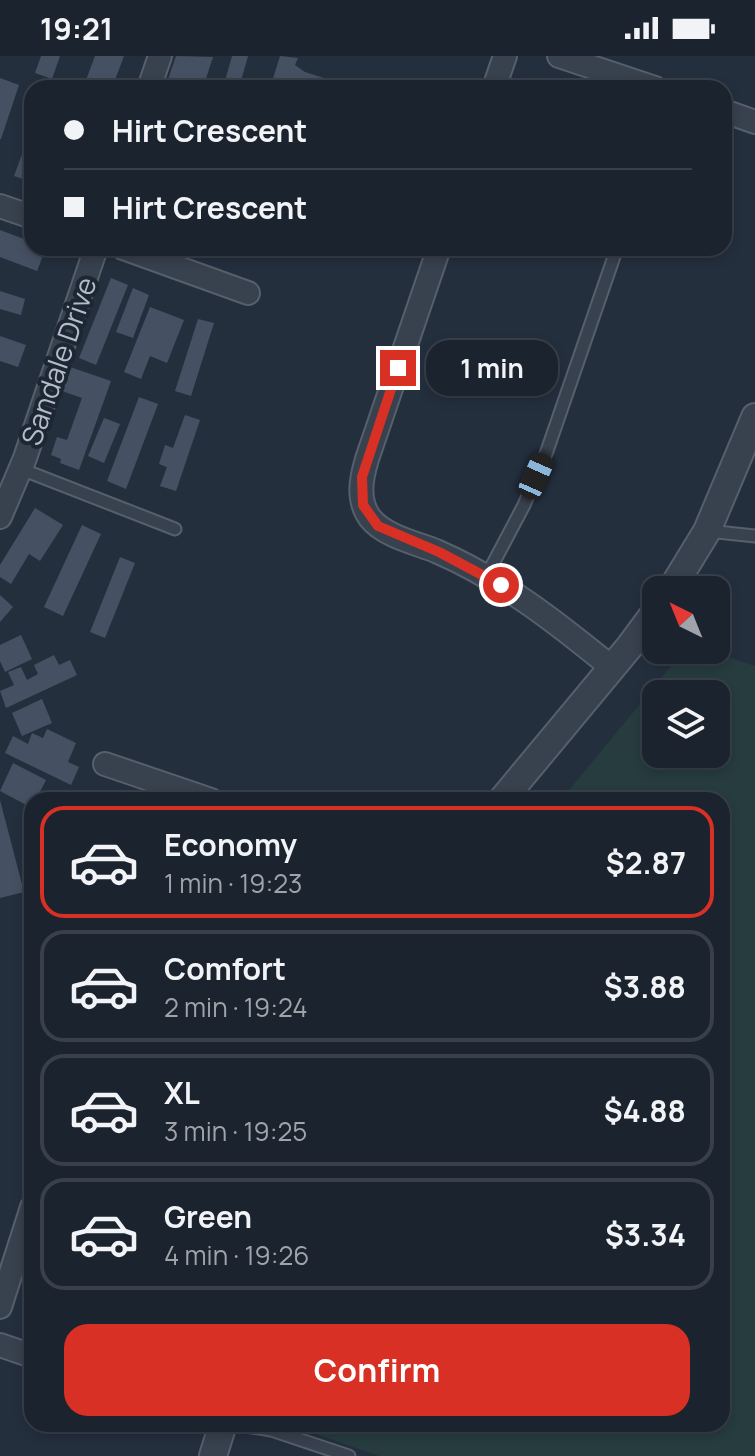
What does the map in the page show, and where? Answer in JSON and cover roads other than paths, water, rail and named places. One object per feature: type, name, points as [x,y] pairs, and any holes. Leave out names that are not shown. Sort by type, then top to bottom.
[{"type":"street","points":[[152,80],[160,56]]},
{"type":"street","points":[[497,80],[505,56]]},
{"type":"street","points":[[559,56],[631,80]]},
{"type":"street","points":[[732,114],[755,122]]},
{"type":"street","points":[[0,206],[24,214]]},
{"type":"street","name":"Sandale Drive","points":[[0,517],[21,469],[93,256]]},
{"type":"street","points":[[145,256],[248,293]]},
{"type":"street","points":[[436,256],[367,459],[361,492],[363,505],[378,526],[486,577],[554,621],[611,667]]},
{"type":"street","points":[[680,576],[707,531],[755,417]]},
{"type":"street","points":[[509,792],[642,628]]},
{"type":"street","points":[[105,764],[187,792]]},
{"type":"street","points":[[0,1307],[24,1232]]},
{"type":"street","points":[[0,1345],[24,1353]]},
{"type":"street","points":[[213,1456],[220,1432]]},
{"type":"lane","points":[[486,577],[524,505],[547,451],[614,256]]},
{"type":"lane","points":[[21,469],[175,529]]},
{"type":"lane","points":[[707,531],[755,536]]},
{"type":"lane","points":[[277,1432],[349,1456]]}]
